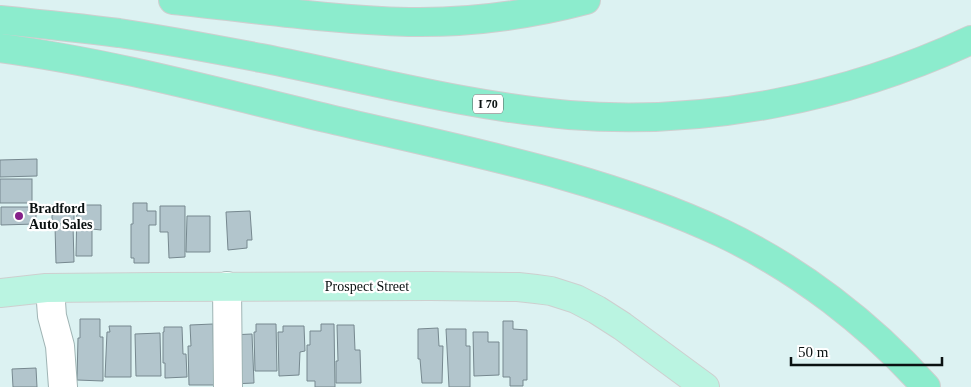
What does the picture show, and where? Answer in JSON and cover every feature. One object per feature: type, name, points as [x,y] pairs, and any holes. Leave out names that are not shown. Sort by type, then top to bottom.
[{"type":"highway","points":[[173,0],[348,19],[411,22],[494,17],[542,10],[586,0]]},
{"type":"highway","name":"I 70","points":[[0,20],[119,33],[190,45],[514,108],[570,115],[615,116],[713,114],[803,99],[874,79],[971,40]]},
{"type":"highway","points":[[0,48],[91,62],[466,151],[602,187],[654,205],[723,234],[780,265],[807,283],[856,319],[904,363],[926,387]]},
{"type":"main road","name":"Prospect Street","points":[[0,293],[50,288],[227,286],[518,287],[551,291],[576,299],[597,310],[705,387]]},
{"type":"lane","points":[[227,286],[228,387]]},
{"type":"lane","points":[[50,288],[52,316],[60,346],[63,387]]},
{"type":"building","points":[[37,159],[37,176],[0,177],[0,160]]},
{"type":"building","points":[[0,179],[32,179],[32,203],[0,203]]},
{"type":"building","points":[[133,203],[147,203],[147,211],[156,211],[156,225],[149,225],[149,263],[134,263],[134,258],[131,258]]},
{"type":"building","points":[[52,205],[74,205],[74,224],[52,224]]},
{"type":"building","points":[[77,205],[101,205],[101,230],[92,229],[92,256],[76,256]]},
{"type":"building","points":[[160,206],[185,206],[185,257],[169,258],[168,232],[160,232]]},
{"type":"building","name":"Bradford Auto Sales","points":[[1,207],[36,207],[36,224],[1,225]]},
{"type":"building","points":[[250,211],[252,240],[247,240],[247,248],[228,250],[226,212]]},
{"type":"building","points":[[187,216],[210,216],[210,252],[186,252]]},
{"type":"building","points":[[73,225],[74,262],[56,263],[55,226]]},
{"type":"building","points":[[80,319],[100,319],[100,337],[103,337],[103,381],[77,380]]},
{"type":"building","points":[[503,321],[513,321],[513,329],[527,330],[527,380],[523,380],[523,386],[510,386],[510,377],[503,377]]},
{"type":"building","points":[[213,324],[214,385],[189,385],[188,346],[191,346],[190,325]]},
{"type":"building","points":[[256,324],[276,324],[277,371],[255,371],[254,332],[256,332]]},
{"type":"building","points":[[321,324],[334,324],[335,387],[315,387],[315,381],[307,381],[307,345],[310,345],[310,331],[321,331]]},
{"type":"building","points":[[337,325],[354,325],[355,350],[360,350],[361,383],[336,383],[336,361],[338,361]]},
{"type":"building","points":[[109,326],[131,326],[131,377],[105,377],[107,332],[110,332]]},
{"type":"building","points":[[283,326],[304,326],[305,351],[300,352],[299,375],[279,376],[278,332],[283,332]]},
{"type":"building","points":[[164,327],[182,327],[183,354],[186,354],[187,377],[165,378],[165,363],[163,363]]},
{"type":"building","points":[[438,328],[439,346],[443,346],[442,383],[422,383],[420,359],[418,359],[418,329]]},
{"type":"building","points":[[446,329],[466,329],[466,346],[470,346],[470,387],[449,387]]},
{"type":"building","points":[[473,332],[488,332],[488,342],[499,342],[499,375],[474,376]]},
{"type":"building","points":[[160,333],[161,376],[136,376],[135,334]]},
{"type":"building","points":[[252,334],[254,383],[231,384],[230,335]]},
{"type":"building","points":[[36,368],[37,387],[13,387],[12,369]]},
{"type":"place","name":"Bradford Auto Sales","points":[[19,216]]}]
